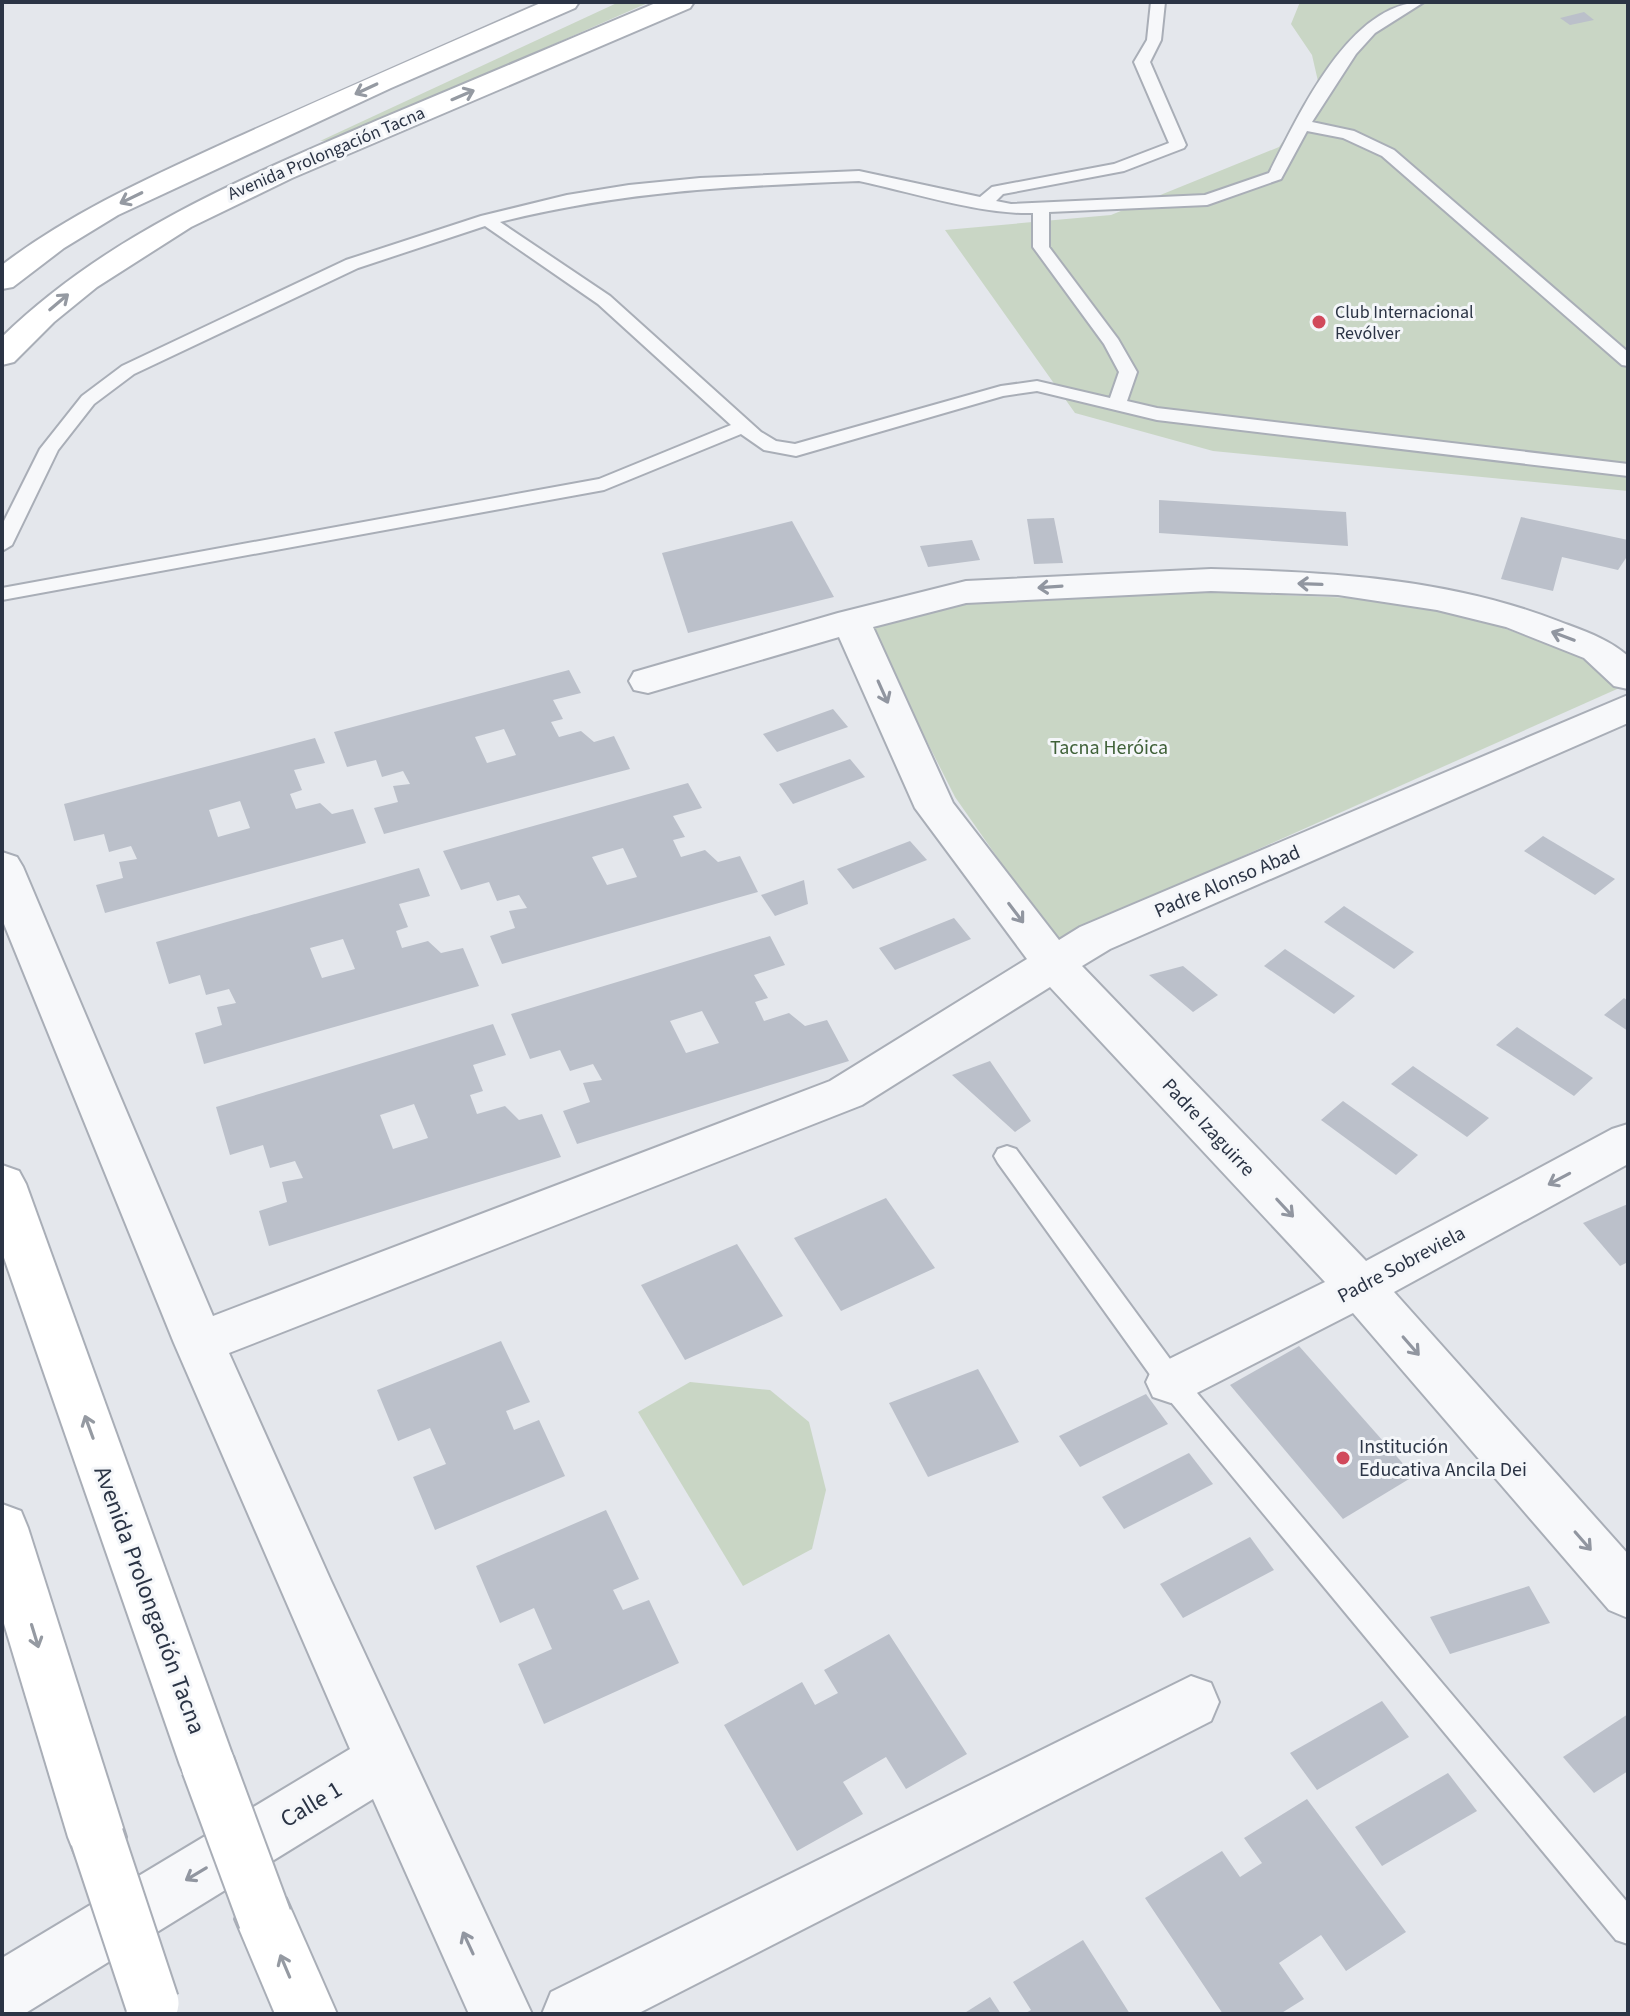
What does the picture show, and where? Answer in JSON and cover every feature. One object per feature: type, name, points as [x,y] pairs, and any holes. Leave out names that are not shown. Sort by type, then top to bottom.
[{"type":"main road","name":"Avenida Prolongación Tacna","points":[[2,280],[53,241],[107,209],[381,82],[566,2]]},
{"type":"main road","name":"Avenida Prolongación Tacna","points":[[2,355],[56,304],[102,268],[201,208],[681,2]]},
{"type":"main road","name":"Avenida Prolongación Tacna","points":[[2,1184],[208,1765],[265,1919],[306,2014]]},
{"type":"main road","points":[[2,1528],[97,1837],[154,2009]]},
{"type":"street","points":[[648,681],[851,621],[966,592],[1211,580],[1338,584],[1437,598],[1519,619],[1597,649],[1628,677]]},
{"type":"street","name":"Padre Izaguirre","points":[[851,621],[935,808],[1055,965],[1360,1287],[1628,1593]]},
{"type":"street","name":"Padre Alonso Abad","points":[[199,1343],[846,1093],[1095,938],[1628,708]]},
{"type":"street","points":[[2,867],[113,1143],[199,1343],[382,1761],[501,2014]]},
{"type":"street","name":"Padre Sobreviela","points":[[1171,1382],[1360,1287],[1628,1142]]},
{"type":"street","points":[[573,2014],[1191,1702]]},
{"type":"street","name":"Calle 1","points":[[2,1993],[382,1761]]},
{"type":"lane","points":[[983,204],[998,190],[1118,168],[1178,145],[1142,62],[1154,40],[1158,2]]},
{"type":"lane","points":[[2,545],[49,449],[88,400],[128,370],[352,264],[487,220],[567,200],[629,190],[859,176],[1011,209],[1207,200],[1275,176],[1335,66],[1395,9],[1417,2]]},
{"type":"lane","points":[[1302,125],[1348,134],[1388,153],[1628,361]]},
{"type":"lane","points":[[1041,208],[1041,247],[1112,343],[1128,372],[1117,404]]},
{"type":"lane","points":[[487,220],[604,300],[744,426],[771,446],[796,450],[1001,391],[1037,386],[1157,414],[1628,470]]},
{"type":"lane","points":[[2,594],[604,484],[744,426]]},
{"type":"lane","points":[[1007,1156],[1171,1382],[1628,1928]]},
{"type":"green space","points":[[619,2],[650,2],[335,140],[320,141]]},
{"type":"green space","name":"Club Internacional Revólver","points":[[1300,2],[1628,2],[1628,491],[1213,451],[1075,413],[945,230],[1111,215],[1279,147],[1320,90],[1312,55],[1291,24]]},
{"type":"green space","name":"Tacna Heróica","points":[[1086,592],[1214,592],[1352,598],[1475,617],[1598,664],[1626,685],[1055,940],[955,797],[868,625],[972,601]]},
{"type":"green space","points":[[690,1382],[770,1390],[809,1422],[826,1490],[812,1549],[743,1586],[638,1412]]},
{"type":"building","points":[[1584,12],[1594,20],[1570,25],[1560,18]]},
{"type":"building","points":[[1159,500],[1346,512],[1348,546],[1159,533]]},
{"type":"building","points":[[1521,517],[1628,540],[1628,555],[1618,570],[1562,557],[1553,591],[1501,579]]},
{"type":"building","points":[[1054,518],[1063,563],[1034,564],[1027,519]]},
{"type":"building","points":[[792,521],[834,597],[688,633],[662,553]]},
{"type":"building","points":[[972,540],[980,560],[928,567],[920,546]]},
{"type":"building","points":[[569,670],[581,693],[553,700],[563,719],[551,722],[559,737],[581,731],[594,742],[614,736],[630,769],[384,834],[374,808],[398,802],[393,786],[410,784],[403,771],[382,777],[376,760],[347,767],[334,732]],"holes":[[[504,729],[516,755],[487,763],[475,737]]]},
{"type":"building","points":[[833,709],[848,727],[777,752],[763,734]]},
{"type":"building","points":[[315,738],[325,763],[294,770],[302,790],[290,794],[296,809],[320,803],[332,814],[353,809],[366,843],[105,913],[96,885],[123,878],[119,862],[137,859],[131,846],[109,852],[104,834],[74,841],[64,804]],"holes":[[[240,801],[250,828],[218,837],[209,810]]]},
{"type":"building","points":[[850,759],[865,777],[793,804],[779,784]]},
{"type":"building","points":[[688,783],[702,808],[673,816],[685,837],[673,840],[681,857],[705,850],[718,862],[740,856],[758,892],[502,964],[490,936],[515,928],[509,911],[527,908],[519,895],[497,901],[489,882],[461,890],[443,851]],"holes":[[[623,848],[637,877],[607,885],[592,857]]]},
{"type":"building","points":[[1543,836],[1615,879],[1595,895],[1524,851]]},
{"type":"building","points":[[910,841],[927,860],[853,889],[837,869]]},
{"type":"building","points":[[419,868],[430,896],[399,904],[408,927],[396,931],[402,948],[428,941],[441,953],[463,948],[479,986],[204,1064],[195,1033],[222,1025],[217,1007],[236,1003],[229,989],[206,995],[200,975],[169,984],[156,942]],"holes":[[[343,939],[355,969],[322,978],[310,948]]]},
{"type":"building","points":[[804,880],[808,904],[775,916],[761,895]]},
{"type":"building","points":[[1344,906],[1414,952],[1394,969],[1324,922]]},
{"type":"building","points":[[954,918],[971,939],[895,970],[879,948]]},
{"type":"building","points":[[770,936],[785,965],[754,975],[768,998],[755,1002],[764,1021],[789,1013],[805,1026],[827,1020],[849,1061],[577,1144],[563,1111],[590,1102],[583,1083],[602,1080],[593,1064],[570,1071],[560,1050],[530,1059],[511,1014]],"holes":[[[702,1011],[719,1043],[686,1053],[670,1021]]]},
{"type":"building","points":[[1285,949],[1355,996],[1334,1014],[1264,966]]},
{"type":"building","points":[[1183,966],[1218,995],[1193,1012],[1149,975]]},
{"type":"building","points":[[1624,998],[1628,1001],[1628,1031],[1604,1015]]},
{"type":"building","points":[[493,1024],[506,1055],[473,1065],[483,1091],[470,1095],[477,1114],[505,1106],[519,1120],[542,1114],[561,1157],[269,1246],[259,1211],[287,1202],[282,1182],[303,1178],[295,1161],[270,1168],[263,1145],[230,1155],[216,1107]],"holes":[[[414,1104],[428,1138],[393,1149],[380,1115]]]},
{"type":"building","points":[[1517,1027],[1593,1078],[1574,1096],[1496,1045]]},
{"type":"building","points":[[990,1061],[1031,1121],[1015,1132],[952,1075]]},
{"type":"building","points":[[1413,1066],[1489,1118],[1467,1137],[1391,1084]]},
{"type":"building","points":[[1343,1101],[1418,1155],[1396,1175],[1321,1120]]},
{"type":"building","points":[[886,1198],[935,1268],[841,1311],[794,1238]]},
{"type":"building","points":[[1628,1204],[1628,1262],[1620,1266],[1583,1223]]},
{"type":"building","points":[[737,1244],[783,1316],[685,1360],[641,1285]]},
{"type":"building","points":[[501,1341],[530,1402],[506,1411],[514,1430],[539,1420],[565,1476],[435,1530],[413,1477],[446,1464],[430,1428],[398,1441],[377,1390]]},
{"type":"building","points":[[1299,1346],[1414,1476],[1343,1519],[1230,1385]]},
{"type":"building","points":[[978,1369],[1019,1442],[928,1477],[889,1403]]},
{"type":"building","points":[[1146,1394],[1168,1424],[1080,1467],[1059,1436]]},
{"type":"building","points":[[1189,1453],[1213,1484],[1124,1529],[1102,1497]]},
{"type":"building","points":[[606,1510],[639,1579],[613,1590],[623,1610],[649,1600],[679,1663],[544,1724],[518,1664],[552,1649],[534,1608],[500,1623],[476,1566]]},
{"type":"building","points":[[1250,1537],[1274,1570],[1183,1618],[1160,1584]]},
{"type":"building","points":[[1529,1586],[1550,1623],[1450,1654],[1430,1617]]},
{"type":"building","points":[[889,1634],[967,1754],[906,1789],[886,1757],[843,1782],[863,1814],[797,1851],[724,1725],[802,1682],[815,1705],[838,1693],[824,1670]]},
{"type":"building","points":[[1382,1701],[1409,1737],[1317,1790],[1290,1753]]},
{"type":"building","points":[[1628,1714],[1628,1771],[1594,1793],[1563,1757]]},
{"type":"building","points":[[1448,1773],[1477,1811],[1382,1866],[1355,1827]]},
{"type":"building","points":[[1307,1799],[1406,1932],[1346,1971],[1321,1935],[1279,1963],[1304,1999],[1280,2014],[1223,2014],[1145,1898],[1222,1851],[1240,1877],[1262,1863],[1244,1838]]},
{"type":"building","points":[[1083,1940],[1130,2014],[1024,2014],[1031,2010],[1013,1982]]},
{"type":"building","points":[[990,1997],[1001,2014],[963,2014]]},
{"type":"place","name":"Club Internacional Revólver","points":[[1319,322]]},
{"type":"place","name":"Institución Educativa Ancila Dei","points":[[1343,1458]]}]
